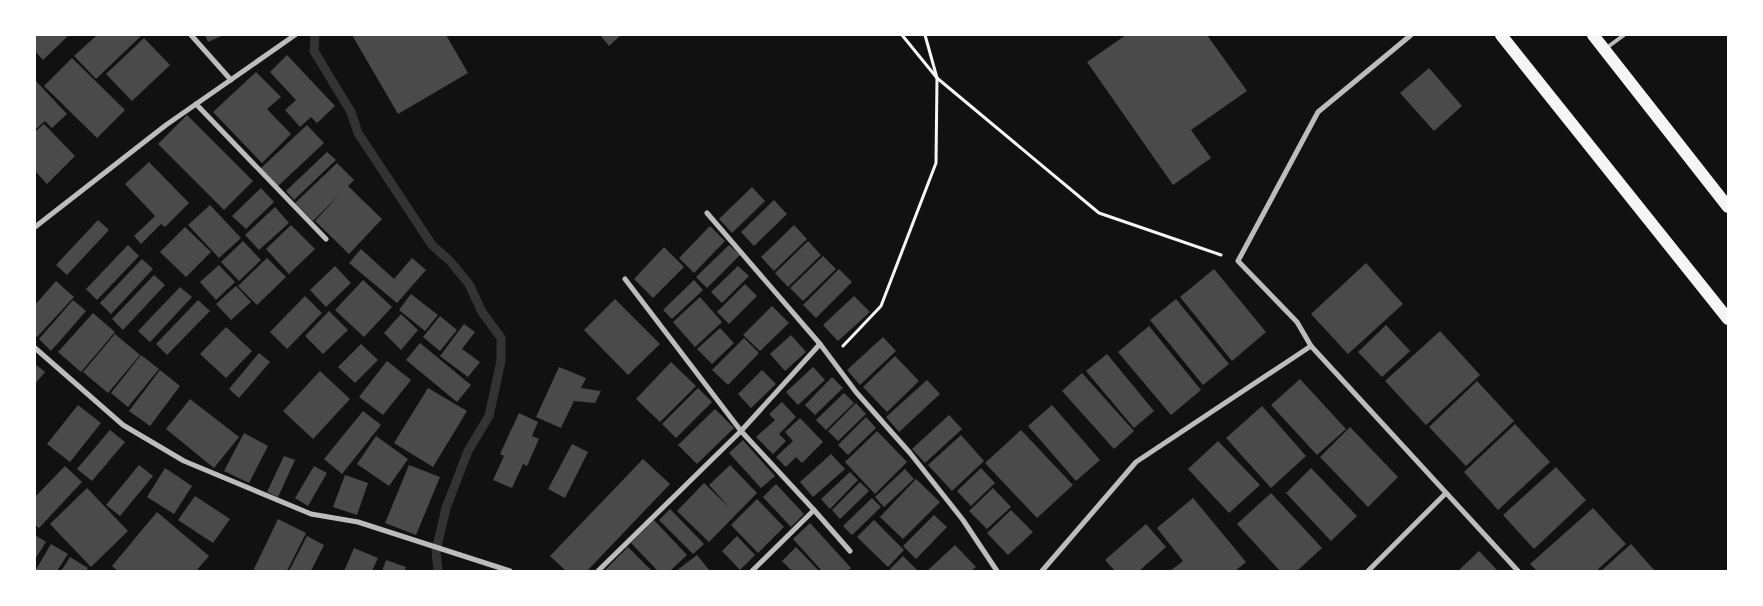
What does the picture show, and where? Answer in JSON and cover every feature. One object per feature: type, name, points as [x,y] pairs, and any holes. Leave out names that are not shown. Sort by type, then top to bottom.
[{"type":"main road","points":[[1501,35],[1728,320]]},
{"type":"main road","points":[[1594,35],[1728,207]]},
{"type":"street","points":[[191,35],[231,80]]},
{"type":"street","points":[[1411,35],[1318,112],[1238,261],[1297,322],[1311,346],[1518,571]]},
{"type":"street","points":[[35,227],[166,124],[293,37]]},
{"type":"street","points":[[196,104],[326,239]]},
{"type":"street","points":[[707,212],[820,344],[856,392],[910,454],[963,520],[997,571]]},
{"type":"street","points":[[625,279],[741,430],[850,551]]},
{"type":"street","points":[[598,571],[741,430],[820,344]]},
{"type":"street","points":[[1042,571],[1136,462],[1311,346]]},
{"type":"street","points":[[35,348],[123,425],[184,461],[311,514],[358,522],[509,570]]},
{"type":"street","points":[[1368,571],[1446,493]]},
{"type":"street","points":[[752,571],[814,510]]},
{"type":"lane","points":[[1605,49],[1624,35]]},
{"type":"path","points":[[902,35],[937,78],[1099,213],[1238,261]]},
{"type":"path","points":[[830,358],[881,306],[936,163],[937,78],[925,35]]},
{"type":"building","points":[[35,35],[69,35],[43,60],[35,51]]},
{"type":"building","points":[[97,35],[142,35],[96,79],[74,56]]},
{"type":"building","points":[[205,35],[224,35],[208,42]]},
{"type":"building","points":[[352,35],[446,35],[468,73],[398,114]]},
{"type":"building","points":[[600,35],[621,35],[609,46]]},
{"type":"building","points":[[1126,35],[1207,35],[1247,91],[1191,130],[1211,158],[1173,185],[1087,62]]},
{"type":"building","points":[[144,38],[170,65],[132,101],[106,74]]},
{"type":"building","points":[[287,55],[335,106],[317,123],[311,117],[300,127],[285,110],[296,100],[270,72]]},
{"type":"building","points":[[72,58],[125,110],[97,138],[44,86]]},
{"type":"building","points":[[1429,68],[1462,106],[1434,131],[1400,93]]},
{"type":"building","points":[[256,72],[281,97],[267,109],[291,134],[262,163],[213,112]]},
{"type":"building","points":[[35,80],[67,114],[52,128],[45,121],[35,130]]},
{"type":"building","points":[[187,115],[253,181],[224,210],[158,144]]},
{"type":"building","points":[[44,124],[75,156],[47,184],[35,171],[35,132]]},
{"type":"building","points":[[307,125],[324,143],[277,187],[260,169]]},
{"type":"building","points":[[327,152],[336,160],[294,200],[286,191]]},
{"type":"building","points":[[149,162],[189,203],[165,227],[161,224],[141,244],[134,236],[155,216],[125,184]]},
{"type":"building","points":[[337,163],[354,180],[348,186],[382,219],[349,254],[315,221],[341,193],[313,221],[295,203]]},
{"type":"building","points":[[752,187],[765,201],[732,233],[719,219]]},
{"type":"building","points":[[261,188],[274,202],[246,229],[232,216]]},
{"type":"building","points":[[774,200],[787,214],[754,246],[741,232]]},
{"type":"building","points":[[210,205],[241,238],[219,258],[188,225]]},
{"type":"building","points":[[275,207],[289,223],[259,250],[245,235]]},
{"type":"building","points":[[98,220],[109,230],[67,275],[56,265]]},
{"type":"building","points":[[291,225],[315,249],[289,274],[266,249]]},
{"type":"building","points":[[794,225],[807,239],[774,271],[761,257]]},
{"type":"building","points":[[710,226],[725,241],[694,273],[679,258]]},
{"type":"building","points":[[185,227],[211,252],[186,277],[160,252]]},
{"type":"building","points":[[243,241],[261,260],[239,281],[221,262]]},
{"type":"building","points":[[808,241],[821,255],[788,287],[775,273]]},
{"type":"building","points":[[128,245],[139,256],[97,300],[86,289]]},
{"type":"building","points":[[729,245],[740,255],[707,288],[696,277]]},
{"type":"building","points":[[664,247],[684,267],[653,298],[634,279]]},
{"type":"building","points":[[361,249],[394,279],[412,258],[426,270],[397,303],[349,263]]},
{"type":"building","points":[[823,256],[836,269],[803,301],[790,288]]},
{"type":"building","points":[[267,258],[286,277],[257,305],[238,286]]},
{"type":"building","points":[[142,259],[153,269],[111,314],[100,303]]},
{"type":"building","points":[[1366,263],[1403,304],[1348,354],[1311,314]]},
{"type":"building","points":[[219,265],[235,282],[216,300],[200,282]]},
{"type":"building","points":[[335,266],[351,283],[326,307],[310,290]]},
{"type":"building","points":[[738,266],[749,276],[722,303],[711,292]]},
{"type":"building","points":[[839,269],[852,282],[816,318],[803,305]]},
{"type":"building","points":[[1214,269],[1266,332],[1232,361],[1180,297]]},
{"type":"building","points":[[154,275],[165,285],[123,330],[112,319]]},
{"type":"building","points":[[363,280],[392,307],[364,337],[335,310]]},
{"type":"building","points":[[694,280],[703,290],[672,319],[663,310]]},
{"type":"building","points":[[56,281],[74,297],[37,337],[35,335],[35,305]]},
{"type":"building","points":[[745,284],[757,296],[729,324],[717,312]]},
{"type":"building","points":[[236,286],[251,302],[231,320],[216,304]]},
{"type":"building","points":[[180,287],[192,297],[150,342],[138,331]]},
{"type":"building","points":[[411,294],[438,315],[425,331],[399,310]]},
{"type":"building","points":[[305,296],[322,313],[287,349],[270,332]]},
{"type":"building","points":[[854,296],[870,312],[838,341],[823,325]]},
{"type":"building","points":[[700,297],[722,322],[695,347],[673,322]]},
{"type":"building","points":[[615,299],[660,344],[628,375],[584,330]]},
{"type":"building","points":[[1176,299],[1229,364],[1203,385],[1150,320]]},
{"type":"building","points":[[73,300],[86,311],[51,351],[39,339]]},
{"type":"building","points":[[198,300],[210,311],[167,355],[156,344]]},
{"type":"building","points":[[772,306],[789,323],[760,351],[743,335]]},
{"type":"building","points":[[329,311],[348,330],[323,354],[305,336]]},
{"type":"building","points":[[93,313],[115,332],[81,372],[58,352]]},
{"type":"building","points":[[401,314],[418,330],[401,350],[384,333]]},
{"type":"building","points":[[440,316],[457,330],[440,351],[423,337]]},
{"type":"building","points":[[464,324],[475,332],[462,349],[480,362],[468,377],[440,356]]},
{"type":"building","points":[[1386,325],[1410,351],[1382,377],[1358,352]]},
{"type":"building","points":[[1149,326],[1201,390],[1171,415],[1118,352]]},
{"type":"building","points":[[226,327],[252,351],[226,378],[200,354]]},
{"type":"building","points":[[720,328],[734,343],[712,364],[697,349]]},
{"type":"building","points":[[1440,331],[1480,375],[1426,425],[1385,381]]},
{"type":"building","points":[[115,334],[140,355],[108,393],[83,372]]},
{"type":"building","points":[[791,335],[806,352],[785,371],[770,354]]},
{"type":"building","points":[[883,337],[896,351],[860,385],[847,370]]},
{"type":"building","points":[[744,338],[759,353],[728,385],[712,370]]},
{"type":"building","points":[[420,343],[471,385],[457,402],[406,360]]},
{"type":"building","points":[[361,344],[378,360],[355,383],[338,367]]},
{"type":"building","points":[[259,353],[270,362],[239,398],[229,389]]},
{"type":"building","points":[[1107,354],[1154,411],[1134,428],[1086,371]]},
{"type":"building","points":[[141,355],[159,369],[128,407],[111,393]]},
{"type":"building","points":[[895,356],[919,381],[887,412],[863,387]]},
{"type":"building","points":[[387,361],[411,380],[383,415],[359,397]]},
{"type":"building","points":[[671,362],[696,386],[660,422],[636,399]]},
{"type":"building","points":[[35,364],[45,372],[35,384]]},
{"type":"building","points":[[559,367],[586,378],[581,388],[601,391],[595,403],[574,401],[561,428],[536,417]]},
{"type":"building","points":[[813,367],[825,380],[798,405],[786,392]]},
{"type":"building","points":[[160,370],[180,386],[150,426],[129,411]]},
{"type":"building","points":[[762,370],[776,384],[751,408],[738,394]]},
{"type":"building","points":[[320,371],[350,399],[313,439],[283,411]]},
{"type":"building","points":[[1082,373],[1134,431],[1114,449],[1062,391]]},
{"type":"building","points":[[832,377],[843,388],[815,415],[805,405]]},
{"type":"building","points":[[1300,379],[1346,429],[1317,455],[1271,405]]},
{"type":"building","points":[[927,380],[940,394],[899,432],[886,417]]},
{"type":"building","points":[[1477,381],[1514,421],[1466,466],[1429,427]]},
{"type":"building","points":[[428,388],[467,411],[433,467],[394,443]]},
{"type":"building","points":[[698,388],[712,402],[676,438],[662,424]]},
{"type":"building","points":[[844,393],[854,403],[826,430],[816,420]]},
{"type":"building","points":[[190,399],[239,437],[214,468],[166,429]]},
{"type":"building","points":[[782,402],[796,417],[779,434],[786,441],[773,454],[756,437],[775,420],[769,414]]},
{"type":"building","points":[[856,403],[866,414],[838,441],[828,431]]},
{"type":"building","points":[[78,405],[101,423],[70,462],[47,444]]},
{"type":"building","points":[[1052,405],[1100,460],[1076,481],[1028,426]]},
{"type":"building","points":[[1262,406],[1306,456],[1271,488],[1226,438]]},
{"type":"building","points":[[715,409],[734,428],[697,464],[678,445]]},
{"type":"building","points":[[363,411],[381,425],[342,474],[324,459]]},
{"type":"building","points":[[519,413],[538,422],[532,436],[539,439],[527,466],[523,464],[512,488],[493,480],[504,456],[500,454]]},
{"type":"building","points":[[949,415],[962,429],[925,463],[912,449]]},
{"type":"building","points":[[866,417],[876,428],[848,455],[838,445]]},
{"type":"building","points":[[800,418],[823,442],[802,463],[796,457],[786,467],[776,457],[793,441],[785,432]]},
{"type":"building","points":[[1515,424],[1550,462],[1498,510],[1464,472]]},
{"type":"building","points":[[1350,427],[1398,477],[1368,507],[1320,457]]},
{"type":"building","points":[[110,430],[125,442],[92,481],[77,469]]},
{"type":"building","points":[[1021,430],[1073,485],[1037,518],[985,463]]},
{"type":"building","points":[[877,431],[907,462],[875,494],[845,462]]},
{"type":"building","points":[[244,433],[268,446],[249,483],[224,471]]},
{"type":"building","points":[[961,435],[984,461],[952,491],[928,465]]},
{"type":"building","points":[[376,436],[408,459],[389,486],[357,464]]},
{"type":"building","points":[[743,440],[775,476],[761,488],[729,453]]},
{"type":"building","points":[[1218,441],[1260,485],[1229,513],[1188,469]]},
{"type":"building","points":[[572,444],[588,452],[565,498],[548,489]]},
{"type":"building","points":[[831,454],[845,469],[813,497],[800,482]]},
{"type":"building","points":[[284,456],[295,460],[278,497],[267,492]]},
{"type":"building","points":[[643,459],[670,484],[587,571],[566,571],[550,556]]},
{"type":"building","points":[[139,465],[153,476],[120,516],[106,505]]},
{"type":"building","points":[[409,465],[440,477],[416,535],[385,523]]},
{"type":"building","points":[[730,465],[757,493],[709,542],[677,511],[704,483],[730,508],[709,485]]},
{"type":"building","points":[[65,466],[82,482],[39,528],[35,525],[35,497]]},
{"type":"building","points":[[314,466],[327,473],[308,506],[295,498]]},
{"type":"building","points":[[1556,467],[1586,500],[1534,549],[1503,515]]},
{"type":"building","points":[[165,468],[192,486],[174,514],[147,497]]},
{"type":"building","points":[[981,468],[995,483],[971,506],[957,491]]},
{"type":"building","points":[[1311,468],[1357,516],[1331,541],[1286,493]]},
{"type":"building","points":[[905,469],[914,479],[884,507],[875,497]]},
{"type":"building","points":[[850,472],[858,480],[830,509],[821,499]]},
{"type":"building","points":[[345,475],[368,483],[357,515],[333,507]]},
{"type":"building","points":[[916,479],[940,502],[903,539],[880,517]]},
{"type":"building","points":[[860,482],[869,491],[840,519],[832,510]]},
{"type":"building","points":[[776,484],[804,514],[791,527],[763,497]]},
{"type":"building","points":[[87,488],[128,531],[91,567],[50,524]]},
{"type":"building","points":[[993,488],[1011,507],[987,529],[969,511]]},
{"type":"building","points":[[1271,493],[1322,548],[1297,571],[1280,571],[1237,524]]},
{"type":"building","points":[[195,496],[230,519],[213,543],[178,520]]},
{"type":"building","points":[[872,498],[881,507],[852,535],[843,526]]},
{"type":"building","points":[[1193,498],[1246,562],[1235,571],[1170,571],[1183,561],[1157,528]]},
{"type":"building","points":[[757,499],[784,527],[758,553],[731,525]]},
{"type":"building","points":[[1593,508],[1626,544],[1596,571],[1537,571],[1530,564]]},
{"type":"building","points":[[670,509],[704,544],[693,554],[659,520]]},
{"type":"building","points":[[1011,510],[1033,532],[1008,555],[987,533]]},
{"type":"building","points":[[157,512],[209,556],[196,571],[118,571],[112,566]]},
{"type":"building","points":[[934,515],[947,527],[916,559],[903,546]]},
{"type":"building","points":[[278,519],[306,533],[287,571],[253,571]]},
{"type":"building","points":[[654,520],[687,555],[670,571],[658,571],[631,543]]},
{"type":"building","points":[[874,520],[904,550],[888,567],[857,537]]},
{"type":"building","points":[[810,523],[851,568],[848,571],[822,571],[793,539]]},
{"type":"building","points":[[1146,524],[1166,547],[1139,571],[1115,571],[1105,560]]},
{"type":"building","points":[[35,535],[46,542],[35,559]]},
{"type":"building","points":[[307,536],[324,545],[311,571],[289,571]]},
{"type":"building","points":[[737,536],[755,555],[740,570],[722,551]]},
{"type":"building","points":[[51,544],[68,554],[57,571],[35,571]]},
{"type":"building","points":[[1631,544],[1655,571],[1601,571]]},
{"type":"building","points":[[955,545],[976,567],[971,571],[927,571]]},
{"type":"building","points":[[628,547],[652,571],[605,570]]},
{"type":"building","points":[[796,547],[819,571],[792,571],[782,561]]},
{"type":"building","points":[[354,548],[378,558],[372,571],[344,571]]},
{"type":"building","points":[[1479,551],[1498,571],[1458,571]]},
{"type":"building","points":[[697,555],[710,571],[676,571]]},
{"type":"building","points":[[903,556],[918,571],[892,571],[890,569]]},
{"type":"building","points":[[70,557],[88,568],[86,571],[61,571]]},
{"type":"building","points":[[386,560],[406,567],[404,571],[382,571]]},
{"type":"waterway","points":[[315,35],[314,51],[351,112],[358,133],[432,245],[450,261],[469,284],[482,312],[501,338],[501,361],[489,416],[468,451],[446,508],[436,551],[438,571]]}]
